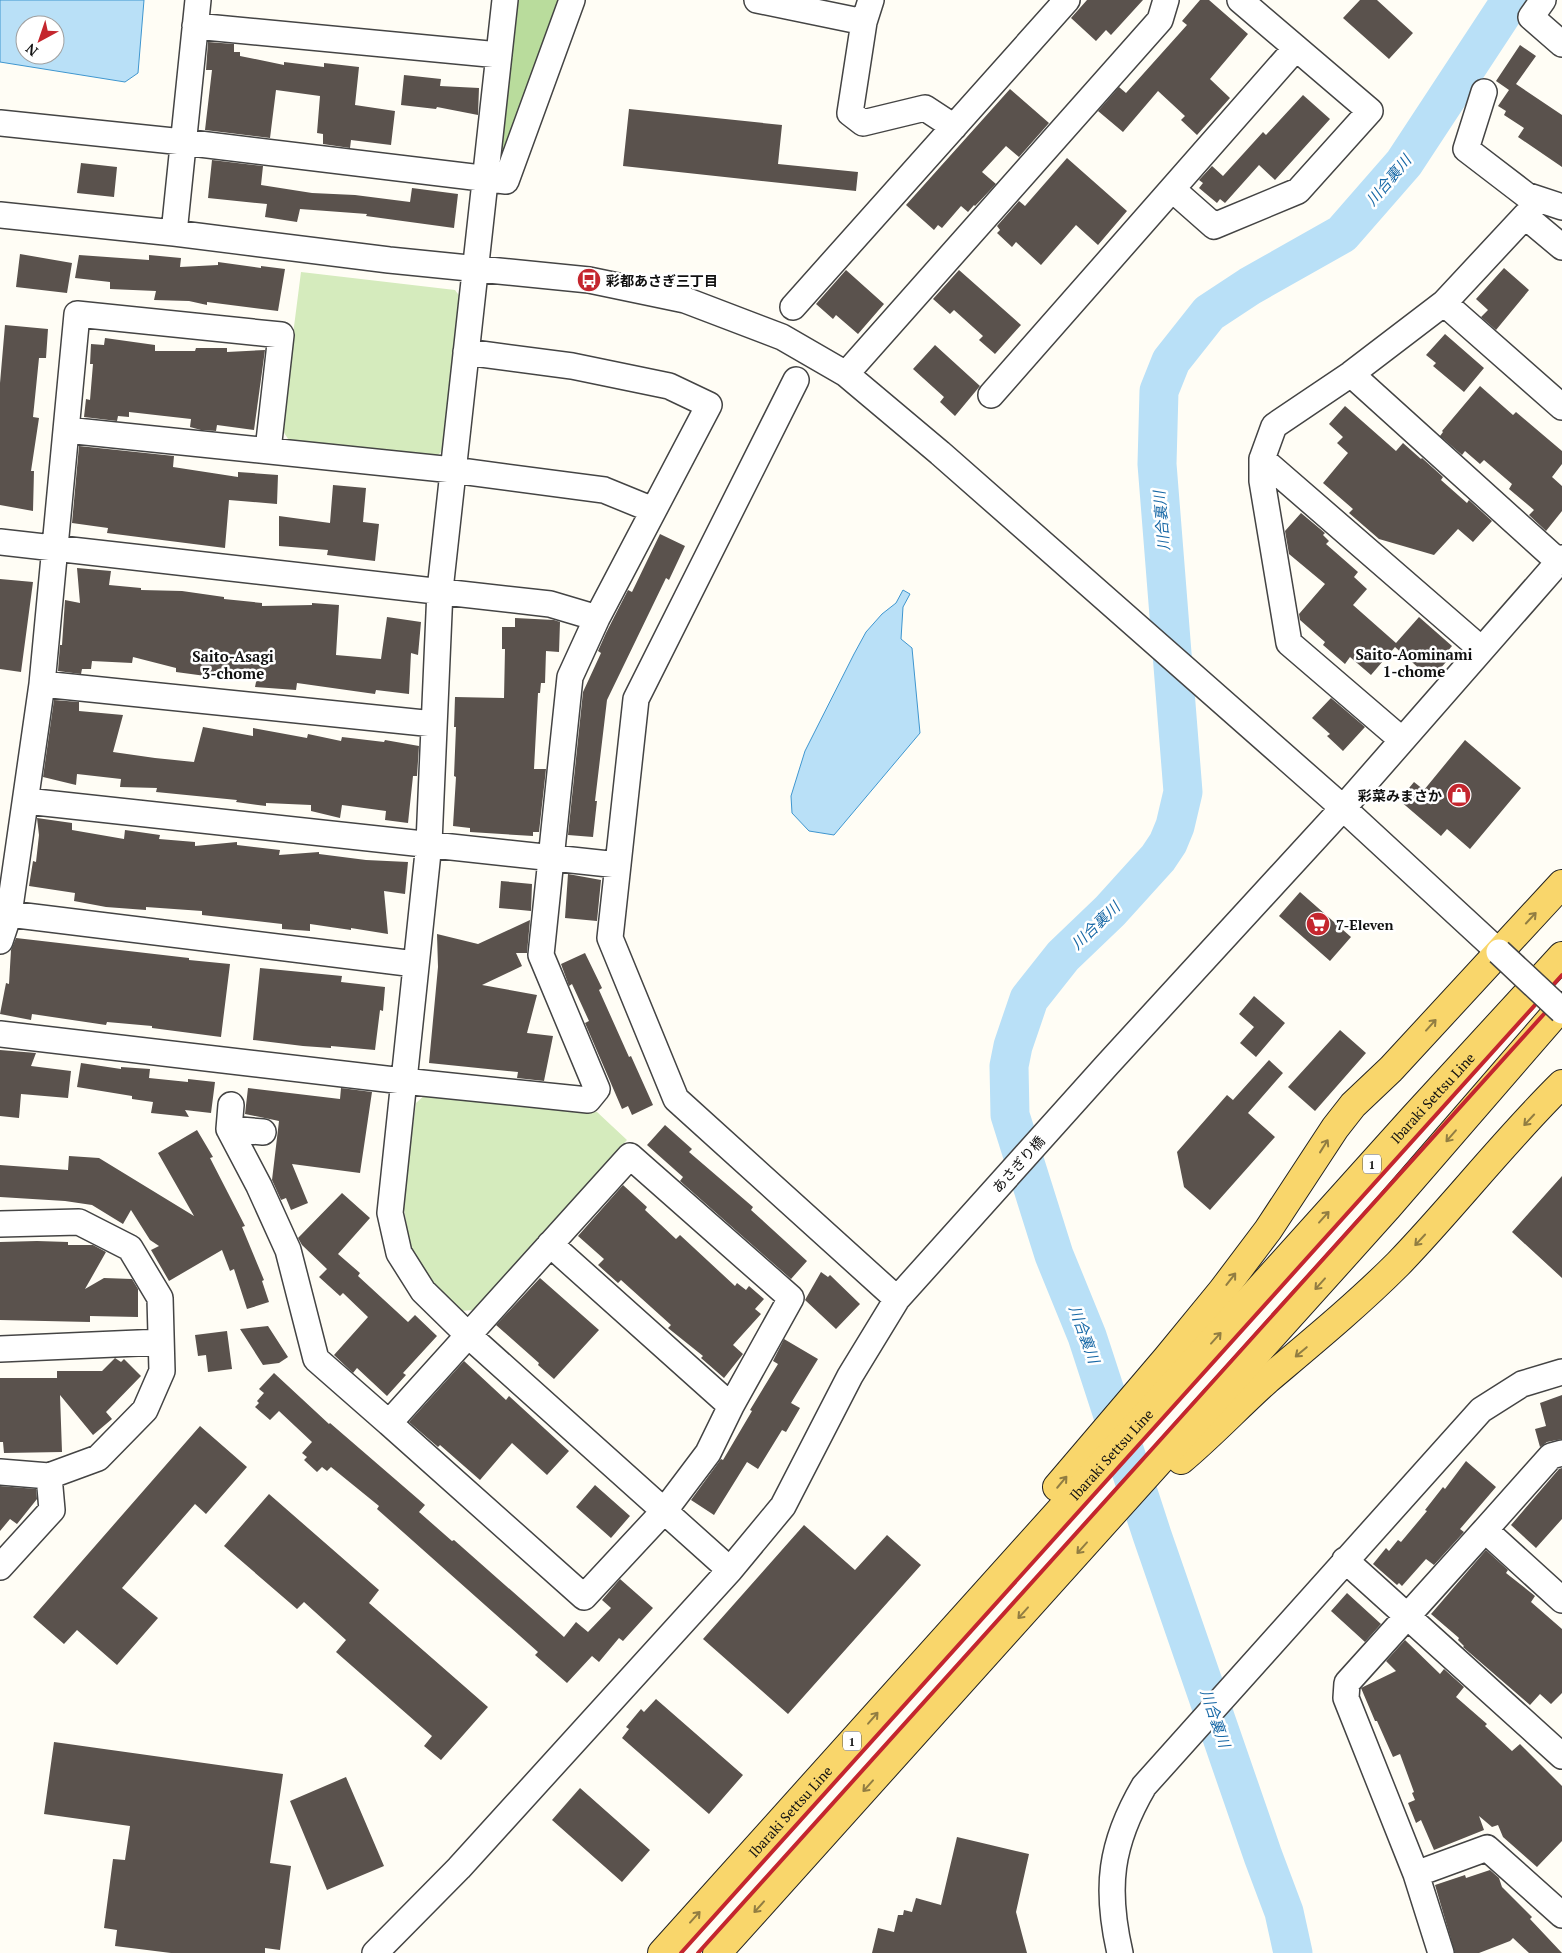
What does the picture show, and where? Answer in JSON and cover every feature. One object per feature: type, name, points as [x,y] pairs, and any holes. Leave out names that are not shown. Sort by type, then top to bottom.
[{"type":"main road","points":[[1175,1366],[1353,1105],[1391,1069],[1562,884]]},
{"type":"main road","points":[[1440,1089],[1448,1073],[1562,936]]},
{"type":"main road","name":"Ibaraki Settsu Line","points":[[662,1953],[941,1643],[1037,1524],[1175,1366],[1440,1089],[1562,956]]},
{"type":"main road","points":[[717,1953],[1104,1523],[1205,1427],[1469,1116],[1500,1076],[1562,1006]]},
{"type":"main road","points":[[1469,1116],[1508,1083],[1562,1027]]},
{"type":"main road","points":[[1205,1427],[1266,1382],[1357,1304],[1398,1264],[1562,1084]]},
{"type":"street","points":[[174,233],[198,0]]},
{"type":"street","points":[[506,0],[440,590],[428,844],[390,1213],[399,1253],[423,1291],[468,1335],[730,1570]]},
{"type":"street","points":[[0,123],[183,142],[486,177],[506,181],[572,0]]},
{"type":"street","points":[[757,0],[867,11],[850,113],[863,124],[925,108],[954,127]]},
{"type":"street","points":[[793,307],[1067,0]]},
{"type":"street","points":[[846,374],[1160,20],[1166,0]]},
{"type":"street","points":[[1543,0],[1531,17],[1562,44]]},
{"type":"street","points":[[1172,190],[1214,226],[1298,191],[1370,110],[1296,48],[1247,2]]},
{"type":"street","points":[[195,26],[499,55]]},
{"type":"street","points":[[991,395],[1296,48]]},
{"type":"street","points":[[1484,92],[1466,149],[1526,195],[1562,207]]},
{"type":"street","points":[[0,216],[174,233],[476,269],[589,280],[685,300],[782,338],[846,374],[940,453],[1343,808],[1562,1011]]},
{"type":"street","points":[[1402,740],[1289,643],[1262,481],[1262,459],[1274,426],[1351,374],[1444,303],[1525,216],[1562,247]]},
{"type":"street","points":[[1444,303],[1562,407]]},
{"type":"street","points":[[0,942],[9,914],[42,684],[77,314],[281,335],[268,450]]},
{"type":"street","points":[[0,1034],[403,1081],[588,1100],[597,1089],[541,955],[570,677],[597,618],[709,405],[668,386],[572,366],[466,352]]},
{"type":"street","points":[[1351,374],[1560,560]]},
{"type":"street","points":[[796,380],[636,699],[610,938],[676,1099],[898,1299]]},
{"type":"street","points":[[66,430],[453,470],[604,490],[653,510]]},
{"type":"street","points":[[1262,459],[1481,649]]},
{"type":"street","points":[[0,542],[440,590],[550,604],[597,618]]},
{"type":"street","name":"あさぎり橋","points":[[375,1953],[459,1868],[730,1570],[783,1506],[850,1376],[898,1299],[1107,1065],[1343,808],[1560,560]]},
{"type":"street","points":[[42,684],[434,724]]},
{"type":"street","points":[[26,801],[618,865]]},
{"type":"street","points":[[9,914],[416,964]]},
{"type":"street","points":[[263,1132],[230,1117],[288,1250],[316,1360],[584,1598],[665,1510],[708,1453],[731,1406],[791,1298],[630,1156],[389,1423]]},
{"type":"street","points":[[0,1224],[79,1222],[130,1248],[160,1298],[162,1371],[145,1410],[98,1458],[48,1476],[0,1472]]},
{"type":"street","points":[[550,1244],[731,1406]]},
{"type":"street","points":[[0,1349],[161,1342]]},
{"type":"street","points":[[1120,1953],[1112,1922],[1111,1900],[1115,1854],[1124,1822],[1144,1786],[1270,1643],[1481,1410],[1522,1384],[1562,1372]]},
{"type":"street","points":[[1441,1953],[1416,1874],[1346,1698],[1345,1689],[1349,1679],[1551,1456],[1562,1453]]},
{"type":"street","points":[[0,1567],[52,1510],[48,1476]]},
{"type":"street","points":[[1485,1530],[1562,1600]]},
{"type":"street","points":[[1345,1560],[1562,1756]]},
{"type":"street","points":[[1416,1874],[1488,1848],[1562,1915]]},
{"type":"green space","points":[[515,0],[561,0],[499,166]]},
{"type":"green space","points":[[301,272],[455,290],[464,302],[447,447],[433,459],[290,442],[281,428]]},
{"type":"green space","points":[[426,1094],[597,1112],[627,1140],[474,1310],[461,1311],[429,1281],[410,1245],[403,1203],[416,1103]]},
{"type":"water","points":[[0,0],[144,0],[138,73],[125,82],[19,65],[65,65],[65,15],[15,15],[15,64],[0,62]]},
{"type":"water","points":[[903,590],[910,594],[903,607],[901,639],[912,648],[920,733],[834,835],[809,831],[792,813],[791,796],[805,751],[866,632],[882,614],[896,603]]},
{"type":"building","points":[[1087,0],[1143,0],[1111,35],[1106,30],[1096,41],[1071,18]]},
{"type":"building","points":[[1200,0],[1209,0],[1248,34],[1210,79],[1230,98],[1197,135],[1181,120],[1185,116],[1158,91],[1123,132],[1098,111],[1119,87],[1126,93],[1187,25],[1182,21]]},
{"type":"building","points":[[1360,0],[1377,0],[1413,33],[1389,59],[1343,18]]},
{"type":"building","points":[[208,42],[234,44],[234,52],[240,52],[240,56],[284,65],[284,62],[324,67],[324,63],[359,67],[355,105],[395,111],[391,145],[351,140],[350,148],[323,144],[323,134],[317,133],[320,96],[276,90],[270,138],[205,130],[212,70],[206,70]]},
{"type":"building","points":[[1520,45],[1536,56],[1516,84],[1562,115],[1562,167],[1518,137],[1524,128],[1504,115],[1506,111],[1498,106],[1509,90],[1496,81]]},
{"type":"building","points":[[404,75],[441,79],[440,86],[479,88],[478,115],[437,107],[436,109],[401,105]]},
{"type":"building","points":[[1010,89],[1049,123],[1019,157],[1006,146],[982,172],[996,184],[968,212],[961,206],[942,228],[938,225],[934,230],[906,205]]},
{"type":"building","points":[[1303,95],[1330,119],[1275,180],[1259,165],[1225,203],[1220,199],[1217,203],[1199,188],[1203,183],[1199,180],[1212,166],[1223,176],[1263,132],[1266,135]]},
{"type":"building","points":[[629,109],[782,125],[778,164],[858,172],[856,191],[623,166]]},
{"type":"building","points":[[1067,158],[1127,211],[1098,245],[1076,225],[1041,265],[1016,242],[1012,247],[997,233],[1000,230],[997,226],[1019,201],[1025,206]]},
{"type":"building","points":[[212,160],[263,166],[261,185],[312,193],[355,195],[410,202],[412,188],[458,194],[454,228],[366,216],[367,214],[300,209],[297,222],[265,217],[267,204],[208,198]]},
{"type":"building","points":[[81,163],[117,167],[114,197],[77,193]]},
{"type":"building","points":[[20,254],[72,263],[67,293],[16,287]]},
{"type":"building","points":[[79,255],[149,260],[149,255],[181,258],[180,267],[218,265],[218,262],[285,269],[278,311],[207,302],[207,305],[189,301],[154,300],[156,291],[110,289],[110,282],[75,278]]},
{"type":"building","points":[[1504,268],[1529,290],[1496,330],[1481,317],[1488,310],[1476,299]]},
{"type":"building","points":[[846,270],[884,304],[858,334],[836,315],[833,319],[816,304]]},
{"type":"building","points":[[959,270],[1021,325],[995,354],[979,340],[983,336],[954,310],[950,314],[933,299]]},
{"type":"building","points":[[5,325],[48,329],[46,358],[39,358],[33,417],[39,418],[31,471],[34,471],[33,511],[0,505],[0,383]]},
{"type":"building","points":[[1445,334],[1484,368],[1464,392],[1433,366],[1436,363],[1426,355]]},
{"type":"building","points":[[105,338],[155,345],[155,351],[195,351],[196,348],[227,348],[227,352],[265,350],[254,430],[217,425],[216,431],[201,430],[190,427],[191,419],[129,412],[129,417],[118,416],[117,421],[84,417],[86,399],[90,400],[93,364],[90,364],[91,344],[104,345]]},
{"type":"building","points":[[935,345],[980,386],[955,416],[940,402],[944,397],[913,369]]},
{"type":"building","points":[[1480,386],[1513,415],[1516,412],[1562,451],[1562,464],[1552,477],[1562,486],[1562,511],[1546,531],[1529,515],[1534,510],[1509,489],[1512,484],[1484,460],[1480,464],[1465,451],[1462,455],[1440,436],[1442,431]]},
{"type":"building","points":[[1345,406],[1396,451],[1403,443],[1443,477],[1441,480],[1467,503],[1469,500],[1492,521],[1473,542],[1458,529],[1434,555],[1379,539],[1349,513],[1353,509],[1323,483],[1348,453],[1337,443],[1343,437],[1329,424]]},
{"type":"building","points":[[79,446],[174,456],[173,467],[238,477],[238,472],[278,475],[277,504],[229,500],[225,548],[107,533],[108,528],[72,523]]},
{"type":"building","points":[[333,485],[366,488],[363,522],[379,524],[375,561],[327,555],[328,550],[279,546],[279,516],[330,523]]},
{"type":"building","points":[[1301,513],[1325,533],[1323,535],[1329,541],[1326,544],[1358,572],[1354,577],[1367,589],[1353,605],[1396,643],[1419,617],[1452,646],[1442,658],[1446,662],[1431,679],[1395,647],[1371,675],[1350,657],[1345,664],[1323,645],[1325,642],[1300,620],[1299,614],[1325,584],[1289,554],[1285,531]]},
{"type":"building","points":[[660,534],[685,546],[669,580],[666,578],[607,700],[595,801],[597,801],[593,837],[568,835],[583,692],[601,653],[598,651],[606,633],[628,590],[632,592]]},
{"type":"building","points":[[77,568],[111,571],[109,585],[141,588],[141,590],[182,591],[224,597],[224,599],[262,603],[262,606],[312,605],[312,603],[339,605],[336,655],[381,659],[387,617],[421,622],[418,655],[411,653],[409,694],[376,690],[375,694],[297,683],[296,690],[255,687],[257,677],[214,671],[213,677],[176,672],[176,668],[133,657],[132,663],[92,661],[91,669],[82,669],[81,674],[58,671],[65,600],[80,603]]},
{"type":"building","points":[[0,579],[33,582],[21,672],[0,669]]},
{"type":"building","points":[[515,618],[560,622],[559,652],[546,651],[545,683],[541,683],[540,693],[538,693],[534,769],[546,769],[539,832],[533,832],[533,836],[470,832],[470,828],[453,826],[456,777],[454,776],[455,697],[504,698],[505,649],[502,649],[502,627],[515,627]]},
{"type":"building","points":[[1331,698],[1365,727],[1343,751],[1327,736],[1330,734],[1312,718]]},
{"type":"building","points":[[54,700],[79,702],[79,711],[123,715],[113,752],[155,758],[194,762],[203,727],[253,736],[253,728],[307,738],[308,734],[341,741],[342,737],[384,742],[385,740],[419,746],[417,776],[413,776],[408,823],[385,820],[386,811],[342,805],[340,818],[311,811],[311,805],[266,803],[266,806],[236,802],[237,800],[156,792],[157,788],[120,787],[121,779],[77,774],[76,785],[43,777]]},
{"type":"building","name":"彩菜みまさか","points":[[1465,740],[1521,788],[1470,849],[1447,829],[1441,836],[1399,800],[1414,782],[1424,790]]},
{"type":"building","points":[[37,818],[72,823],[72,830],[124,839],[125,830],[160,835],[159,839],[195,842],[195,846],[237,842],[237,845],[280,850],[279,855],[319,852],[319,854],[366,860],[408,862],[405,894],[384,891],[388,934],[310,924],[310,931],[282,929],[282,924],[202,915],[202,911],[146,907],[146,910],[106,907],[74,901],[75,893],[29,886],[33,861],[36,862],[39,835]]},
{"type":"building","points":[[568,874],[601,880],[597,921],[565,918]]},
{"type":"building","points":[[501,881],[532,884],[531,911],[499,908]]},
{"type":"building","points":[[1300,892],[1351,937],[1330,961],[1279,916]]},
{"type":"building","points":[[530,920],[527,953],[516,953],[522,966],[482,985],[537,995],[527,1033],[553,1036],[544,1081],[517,1078],[518,1072],[429,1063],[438,967],[437,934],[478,944]]},
{"type":"building","points":[[16,938],[230,964],[221,1037],[152,1028],[152,1026],[107,1022],[106,1025],[32,1014],[31,1020],[0,1014],[6,983],[9,984],[11,950]]},
{"type":"building","points":[[585,953],[602,988],[599,990],[653,1105],[632,1115],[628,1106],[622,1109],[585,1023],[589,1021],[572,984],[569,986],[561,964]]},
{"type":"building","points":[[260,968],[342,976],[341,982],[385,987],[383,1011],[380,1010],[375,1050],[331,1046],[331,1048],[303,1046],[253,1040]]},
{"type":"building","points":[[1254,996],[1285,1023],[1256,1057],[1240,1043],[1254,1027],[1239,1014]]},
{"type":"building","points":[[1340,1030],[1366,1053],[1315,1111],[1288,1087]]},
{"type":"building","points":[[0,1050],[36,1053],[31,1066],[71,1071],[68,1098],[21,1094],[19,1118],[0,1116]]},
{"type":"building","points":[[1269,1060],[1283,1073],[1248,1113],[1275,1137],[1210,1210],[1184,1187],[1177,1152],[1227,1095],[1233,1100]]},
{"type":"building","points":[[81,1063],[121,1069],[121,1067],[150,1069],[149,1078],[188,1082],[188,1079],[215,1082],[211,1113],[185,1110],[189,1117],[151,1113],[153,1102],[132,1099],[132,1096],[77,1087]]},
{"type":"building","points":[[248,1088],[340,1099],[341,1088],[372,1092],[360,1173],[292,1164],[308,1203],[291,1210],[286,1198],[281,1200],[272,1180],[279,1121],[245,1114]]},
{"type":"building","points":[[665,1125],[692,1149],[689,1152],[753,1207],[751,1210],[807,1261],[791,1279],[680,1181],[683,1177],[647,1145]]},
{"type":"building","points":[[197,1130],[213,1157],[210,1158],[245,1226],[242,1227],[264,1280],[262,1281],[269,1302],[247,1309],[234,1269],[230,1271],[222,1250],[169,1281],[151,1250],[159,1246],[150,1240],[131,1210],[123,1224],[92,1205],[65,1201],[0,1197],[0,1165],[68,1170],[69,1156],[99,1158],[194,1216],[158,1153]]},
{"type":"building","points":[[1562,1176],[1562,1278],[1512,1232]]},
{"type":"building","points":[[623,1185],[647,1207],[645,1210],[676,1239],[680,1235],[735,1286],[737,1283],[746,1290],[749,1286],[764,1299],[755,1309],[761,1314],[733,1345],[743,1354],[724,1378],[701,1358],[703,1356],[668,1328],[671,1325],[621,1280],[618,1283],[598,1265],[604,1259],[578,1236]]},
{"type":"building","points":[[342,1193],[370,1218],[338,1254],[360,1273],[358,1276],[408,1322],[415,1315],[437,1336],[403,1373],[406,1375],[387,1396],[357,1368],[353,1373],[334,1355],[368,1317],[343,1293],[340,1296],[319,1277],[327,1269],[302,1245],[298,1238]]},
{"type":"building","points":[[0,1242],[68,1242],[68,1245],[93,1245],[106,1252],[85,1289],[104,1278],[132,1279],[138,1289],[138,1317],[90,1316],[90,1322],[0,1320]]},
{"type":"building","points":[[821,1272],[828,1277],[830,1275],[860,1304],[836,1329],[805,1300]]},
{"type":"building","points":[[540,1278],[599,1330],[554,1379],[496,1325]]},
{"type":"building","points":[[268,1326],[288,1357],[279,1363],[263,1365],[240,1329]]},
{"type":"building","points":[[227,1331],[232,1369],[208,1372],[206,1355],[198,1356],[195,1335]]},
{"type":"building","points":[[784,1339],[818,1359],[791,1403],[800,1408],[786,1432],[782,1430],[758,1469],[747,1462],[714,1515],[691,1500],[721,1459],[723,1460],[752,1411],[750,1410],[778,1364],[773,1361]]},
{"type":"building","points":[[115,1358],[121,1362],[124,1359],[141,1376],[106,1412],[112,1419],[93,1435],[60,1395],[62,1452],[4,1453],[3,1442],[0,1442],[0,1378],[57,1378],[57,1371],[102,1371]]},
{"type":"building","points":[[464,1361],[506,1400],[509,1396],[569,1451],[547,1475],[512,1443],[480,1480],[440,1445],[438,1447],[409,1422]]},
{"type":"building","points":[[274,1373],[329,1424],[425,1505],[419,1512],[452,1541],[454,1540],[564,1637],[576,1622],[588,1632],[611,1608],[602,1600],[620,1579],[653,1608],[623,1641],[619,1638],[599,1662],[592,1656],[567,1683],[535,1655],[538,1652],[377,1509],[379,1506],[331,1467],[327,1471],[322,1467],[317,1472],[304,1460],[307,1457],[302,1453],[312,1442],[279,1411],[270,1420],[255,1407],[259,1403],[257,1401],[264,1393],[259,1389]]},
{"type":"building","points":[[1562,1395],[1562,1439],[1547,1442],[1540,1447],[1535,1429],[1546,1426],[1540,1403]]},
{"type":"building","points":[[200,1426],[247,1467],[206,1514],[195,1504],[122,1588],[158,1618],[117,1665],[77,1630],[64,1644],[33,1617]]},
{"type":"building","points":[[1466,1461],[1496,1487],[1460,1529],[1464,1532],[1434,1565],[1426,1559],[1402,1586],[1399,1583],[1397,1585],[1373,1564],[1386,1548],[1389,1551],[1398,1540],[1401,1542],[1427,1511],[1425,1510],[1443,1487],[1445,1489]]},
{"type":"building","points":[[1562,1468],[1562,1519],[1536,1548],[1511,1525],[1559,1469]]},
{"type":"building","points":[[595,1485],[630,1516],[611,1538],[576,1507]]},
{"type":"building","points":[[0,1486],[36,1489],[37,1499],[17,1524],[10,1519],[0,1531]]},
{"type":"building","points":[[269,1494],[379,1590],[369,1603],[488,1707],[441,1760],[424,1746],[432,1736],[336,1652],[346,1640],[304,1602],[297,1609],[224,1546]]},
{"type":"building","points":[[804,1525],[855,1570],[887,1535],[921,1565],[788,1714],[703,1639]]},
{"type":"building","points":[[1486,1550],[1508,1570],[1506,1573],[1535,1596],[1531,1602],[1562,1629],[1562,1693],[1551,1704],[1540,1694],[1530,1705],[1463,1647],[1458,1640],[1459,1638],[1431,1614]]},
{"type":"building","points":[[1347,1593],[1381,1624],[1365,1642],[1331,1611]]},
{"type":"building","points":[[1405,1640],[1440,1674],[1444,1669],[1464,1687],[1456,1697],[1487,1724],[1485,1726],[1512,1751],[1520,1744],[1562,1786],[1562,1841],[1537,1867],[1503,1837],[1498,1825],[1492,1827],[1479,1816],[1484,1830],[1434,1850],[1421,1820],[1416,1823],[1408,1803],[1415,1800],[1412,1793],[1414,1792],[1400,1754],[1393,1757],[1361,1688],[1396,1671],[1386,1661]]},
{"type":"building","points":[[656,1699],[743,1775],[709,1814],[622,1738],[629,1729],[626,1727],[641,1709],[644,1712]]},
{"type":"building","points":[[54,1742],[283,1774],[270,1863],[291,1866],[280,1950],[265,1948],[265,1953],[171,1953],[115,1946],[117,1930],[104,1928],[113,1859],[125,1860],[130,1826],[44,1814]]},
{"type":"building","points":[[346,1777],[384,1866],[327,1890],[290,1801]]},
{"type":"building","points":[[580,1788],[650,1850],[622,1882],[552,1820]]},
{"type":"building","points":[[957,1837],[1029,1854],[1016,1912],[1027,1953],[872,1953],[878,1928],[894,1932],[898,1915],[903,1915],[904,1910],[912,1912],[916,1898],[941,1905]]},
{"type":"building","points":[[1490,1870],[1499,1878],[1502,1887],[1532,1917],[1530,1919],[1562,1953],[1529,1953],[1513,1938],[1510,1941],[1479,1953],[1455,1953],[1435,1885],[1465,1875],[1466,1878]]},
{"type":"waterway","name":"川合裏川","points":[[1293,1953],[1284,1912],[1152,1535],[1087,1336],[1054,1255],[1010,1115],[1009,1066],[1013,1046],[1029,999],[1063,956],[1110,911],[1158,858],[1168,843],[1175,826],[1183,792],[1157,464],[1159,391],[1171,361],[1209,313],[1250,286],[1342,234],[1404,163],[1511,0]]},
{"type":"railway","points":[[681,1953],[1562,975]]},
{"type":"railway","points":[[698,1953],[1562,994]]},
{"type":"place","name":"彩都あさぎ三丁目","points":[[589,280]]},
{"type":"place","name":"彩菜みまさか","points":[[1459,795]]},
{"type":"place","name":"7-Eleven","points":[[1318,924]]},
{"type":"district","name":"Saito-Aominami 1-chome","points":[[1414,662]]},
{"type":"district","name":"Saito-Asagi 3-chome","points":[[233,664]]}]
